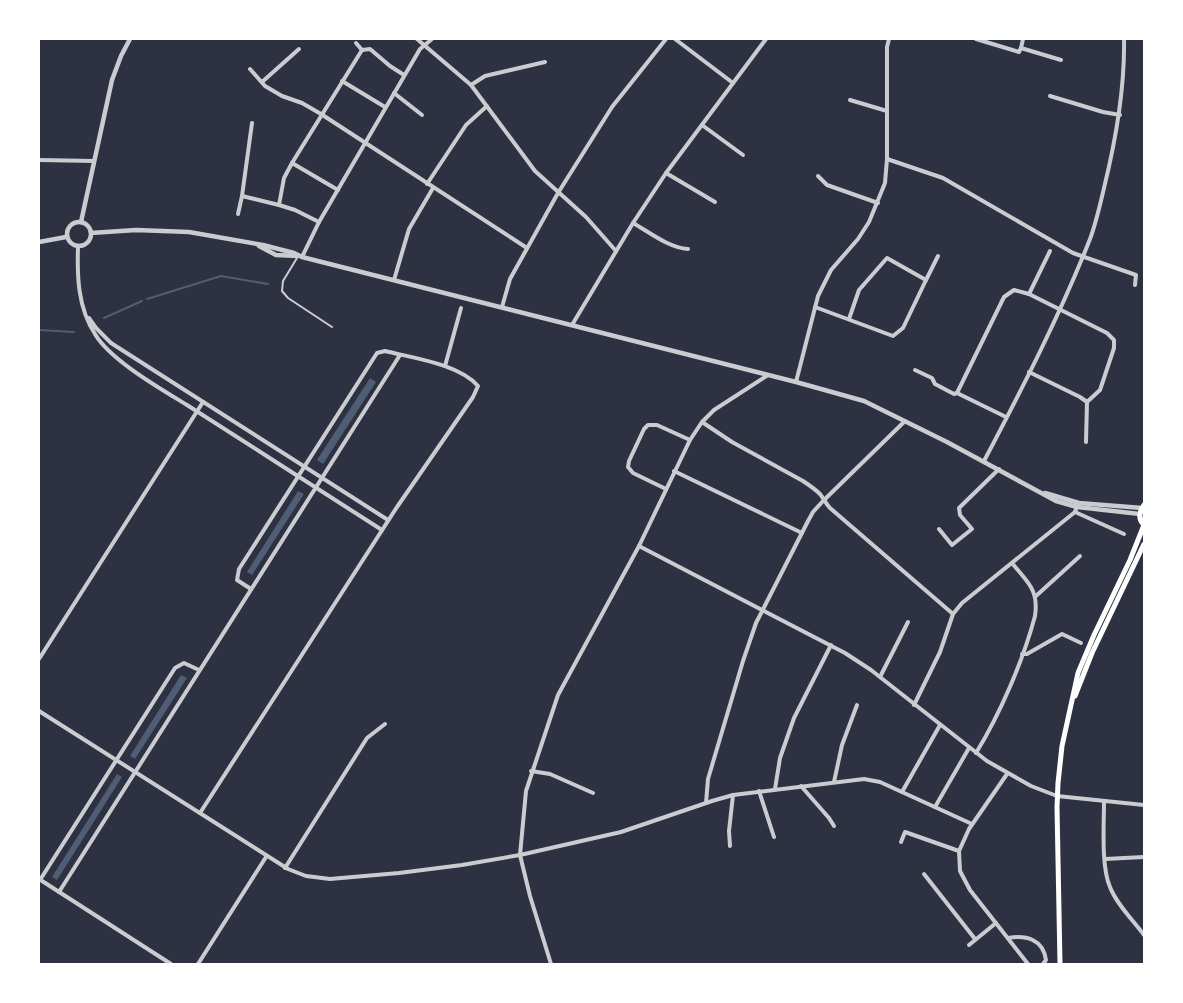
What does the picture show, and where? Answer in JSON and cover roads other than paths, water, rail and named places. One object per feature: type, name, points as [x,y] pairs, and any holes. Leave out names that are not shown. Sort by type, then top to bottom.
[{"type":"main road","points":[[1060,964],[1057,796],[1062,746],[1075,685],[1083,660],[1130,560],[1144,525],[1140,520],[1142,509]]},
{"type":"main road","points":[[1071,707],[1092,654],[1144,546]]},
{"type":"street","points":[[81,222],[112,77],[130,39]]},
{"type":"street","points":[[417,39],[471,85],[535,171],[586,217],[616,251]]},
{"type":"street","points":[[300,256],[404,75],[424,45],[432,39]]},
{"type":"street","points":[[502,307],[510,279],[558,193],[612,107],[666,39]]},
{"type":"street","points":[[676,39],[733,83]]},
{"type":"street","points":[[572,325],[633,223],[666,173],[766,39]]},
{"type":"street","points":[[796,382],[818,296],[831,270],[870,222],[885,183],[887,159],[887,47],[889,39]]},
{"type":"street","points":[[976,39],[1019,52],[1023,39]]},
{"type":"street","points":[[984,461],[1029,372],[1090,239],[1113,152],[1120,115],[1124,40],[1118,39]]},
{"type":"street","points":[[356,43],[362,50]]},
{"type":"street","points":[[1021,48],[1061,60]]},
{"type":"street","points":[[262,82],[299,49]]},
{"type":"street","points":[[279,205],[284,178],[292,163],[362,50],[370,49],[404,75]]},
{"type":"street","points":[[471,85],[485,76],[545,62]]},
{"type":"street","points":[[250,69],[262,82],[282,96],[302,102],[527,248]]},
{"type":"street","points":[[342,80],[385,108]]},
{"type":"street","points":[[394,93],[422,115]]},
{"type":"street","points":[[1050,96],[1103,112],[1120,115]]},
{"type":"street","points":[[850,100],[887,111]]},
{"type":"street","points":[[427,184],[466,125],[487,106]]},
{"type":"street","points":[[238,214],[252,123]]},
{"type":"street","points":[[702,125],[743,155]]},
{"type":"street","points":[[887,159],[943,178],[1082,257],[1136,275],[1135,286]]},
{"type":"street","points":[[39,160],[94,160]]},
{"type":"street","points":[[292,163],[338,190]]},
{"type":"street","points":[[666,173],[715,202]]},
{"type":"street","points":[[818,176],[828,185],[878,203]]},
{"type":"street","points":[[394,280],[408,228],[433,188]]},
{"type":"street","points":[[242,196],[296,210],[319,222]]},
{"type":"street","points":[[76,222],[81,222],[87,226],[91,233],[88,243],[78,246],[70,244],[66,237],[70,226],[76,222]]},
{"type":"street","points":[[633,223],[666,242],[682,249],[688,249]]},
{"type":"street","points":[[91,233],[167,231],[204,234],[286,251],[864,401],[984,461],[1037,490],[1077,507],[1124,534]]},
{"type":"street","points":[[39,242],[66,237]]},
{"type":"street","points":[[78,246],[79,294],[84,312],[94,334],[105,349],[154,384],[382,530]]},
{"type":"street","points":[[1029,294],[1050,251]]},
{"type":"street","points":[[815,307],[894,336],[902,328],[938,256]]},
{"type":"street","points":[[849,319],[859,290],[887,258],[926,280]]},
{"type":"street","points":[[957,393],[1004,297],[1014,290],[1029,294],[1107,333],[1114,340],[1114,348],[1100,390],[1087,402],[1086,442]]},
{"type":"street","points":[[445,366],[461,308]]},
{"type":"street","points":[[84,312],[111,343],[388,520]]},
{"type":"street","points":[[200,813],[388,520],[473,397],[478,386],[471,378],[445,366],[379,351],[238,568],[237,580],[251,589]]},
{"type":"street","points":[[58,892],[400,355]]},
{"type":"street","points":[[915,370],[932,378],[935,384],[954,394],[957,393],[1006,417]]},
{"type":"street","points":[[1029,372],[1087,402]]},
{"type":"street","points":[[551,964],[530,896],[520,855],[526,791],[558,695],[639,546],[690,440],[702,422],[714,410],[768,375]]},
{"type":"street","points":[[39,660],[203,402]]},
{"type":"street","points":[[706,803],[708,779],[743,661],[762,610],[802,533],[813,512],[823,501],[905,421]]},
{"type":"street","points":[[702,422],[728,440],[803,481],[821,495],[823,501],[953,614]]},
{"type":"street","points":[[666,489],[633,473],[628,468],[629,461],[644,429],[650,425],[657,425],[690,440]]},
{"type":"street","points":[[939,529],[952,545],[972,529],[960,515],[959,508],[999,469]]},
{"type":"street","points":[[674,471],[802,533]]},
{"type":"street","points":[[914,705],[940,652],[953,614],[962,603],[1077,507],[1142,509]]},
{"type":"street","points":[[639,546],[854,658],[969,748],[1007,774],[1057,796],[1144,804]]},
{"type":"street","points":[[1036,596],[1080,556]]},
{"type":"street","points":[[976,753],[1000,710],[1035,616],[1036,596],[1033,589],[1012,563]]},
{"type":"street","points":[[880,677],[908,622]]},
{"type":"street","points":[[1022,654],[1027,654],[1062,634],[1081,643]]},
{"type":"street","points":[[775,789],[780,758],[794,718],[831,645]]},
{"type":"street","points":[[171,964],[39,880],[175,668],[184,663],[199,670]]},
{"type":"street","points":[[834,782],[842,745],[857,705]]},
{"type":"street","points":[[39,711],[285,868],[306,876],[330,879],[393,874],[520,855],[621,832],[733,795],[869,779],[972,824]]},
{"type":"street","points":[[285,868],[367,738],[384,724]]},
{"type":"street","points":[[902,792],[940,725]]},
{"type":"street","points":[[935,807],[969,748]]},
{"type":"street","points":[[531,772],[550,774],[593,793]]},
{"type":"street","points":[[1007,774],[972,824],[959,851],[960,871],[970,890],[1028,964]]},
{"type":"street","points":[[801,786],[830,818],[834,826]]},
{"type":"street","points":[[759,792],[774,837]]},
{"type":"street","points":[[730,846],[729,831],[733,795]]},
{"type":"street","points":[[1104,801],[1107,878],[1111,890],[1144,935]]},
{"type":"street","points":[[901,842],[905,832],[959,851]]},
{"type":"street","points":[[198,964],[266,856]]},
{"type":"street","points":[[1105,859],[1144,857]]},
{"type":"street","points":[[924,874],[976,939]]},
{"type":"street","points":[[969,944],[996,923]]},
{"type":"street","points":[[1008,938],[1025,936],[1034,941],[1045,952],[1046,960],[1043,964]]},
{"type":"lane","points":[[300,256],[283,281],[282,291],[290,300],[332,327]]},
{"type":"water","points":[[370,378],[376,382],[323,464],[317,460]]},
{"type":"water","points":[[298,491],[304,494],[252,575],[247,572]]},
{"type":"water","points":[[181,675],[187,678],[135,759],[130,756]]},
{"type":"water","points":[[117,774],[122,777],[57,880],[52,877]]},
{"type":"waterway","points":[[147,299],[221,276],[268,284]]},
{"type":"waterway","points":[[104,318],[142,301]]},
{"type":"waterway","points":[[39,330],[74,332]]}]
